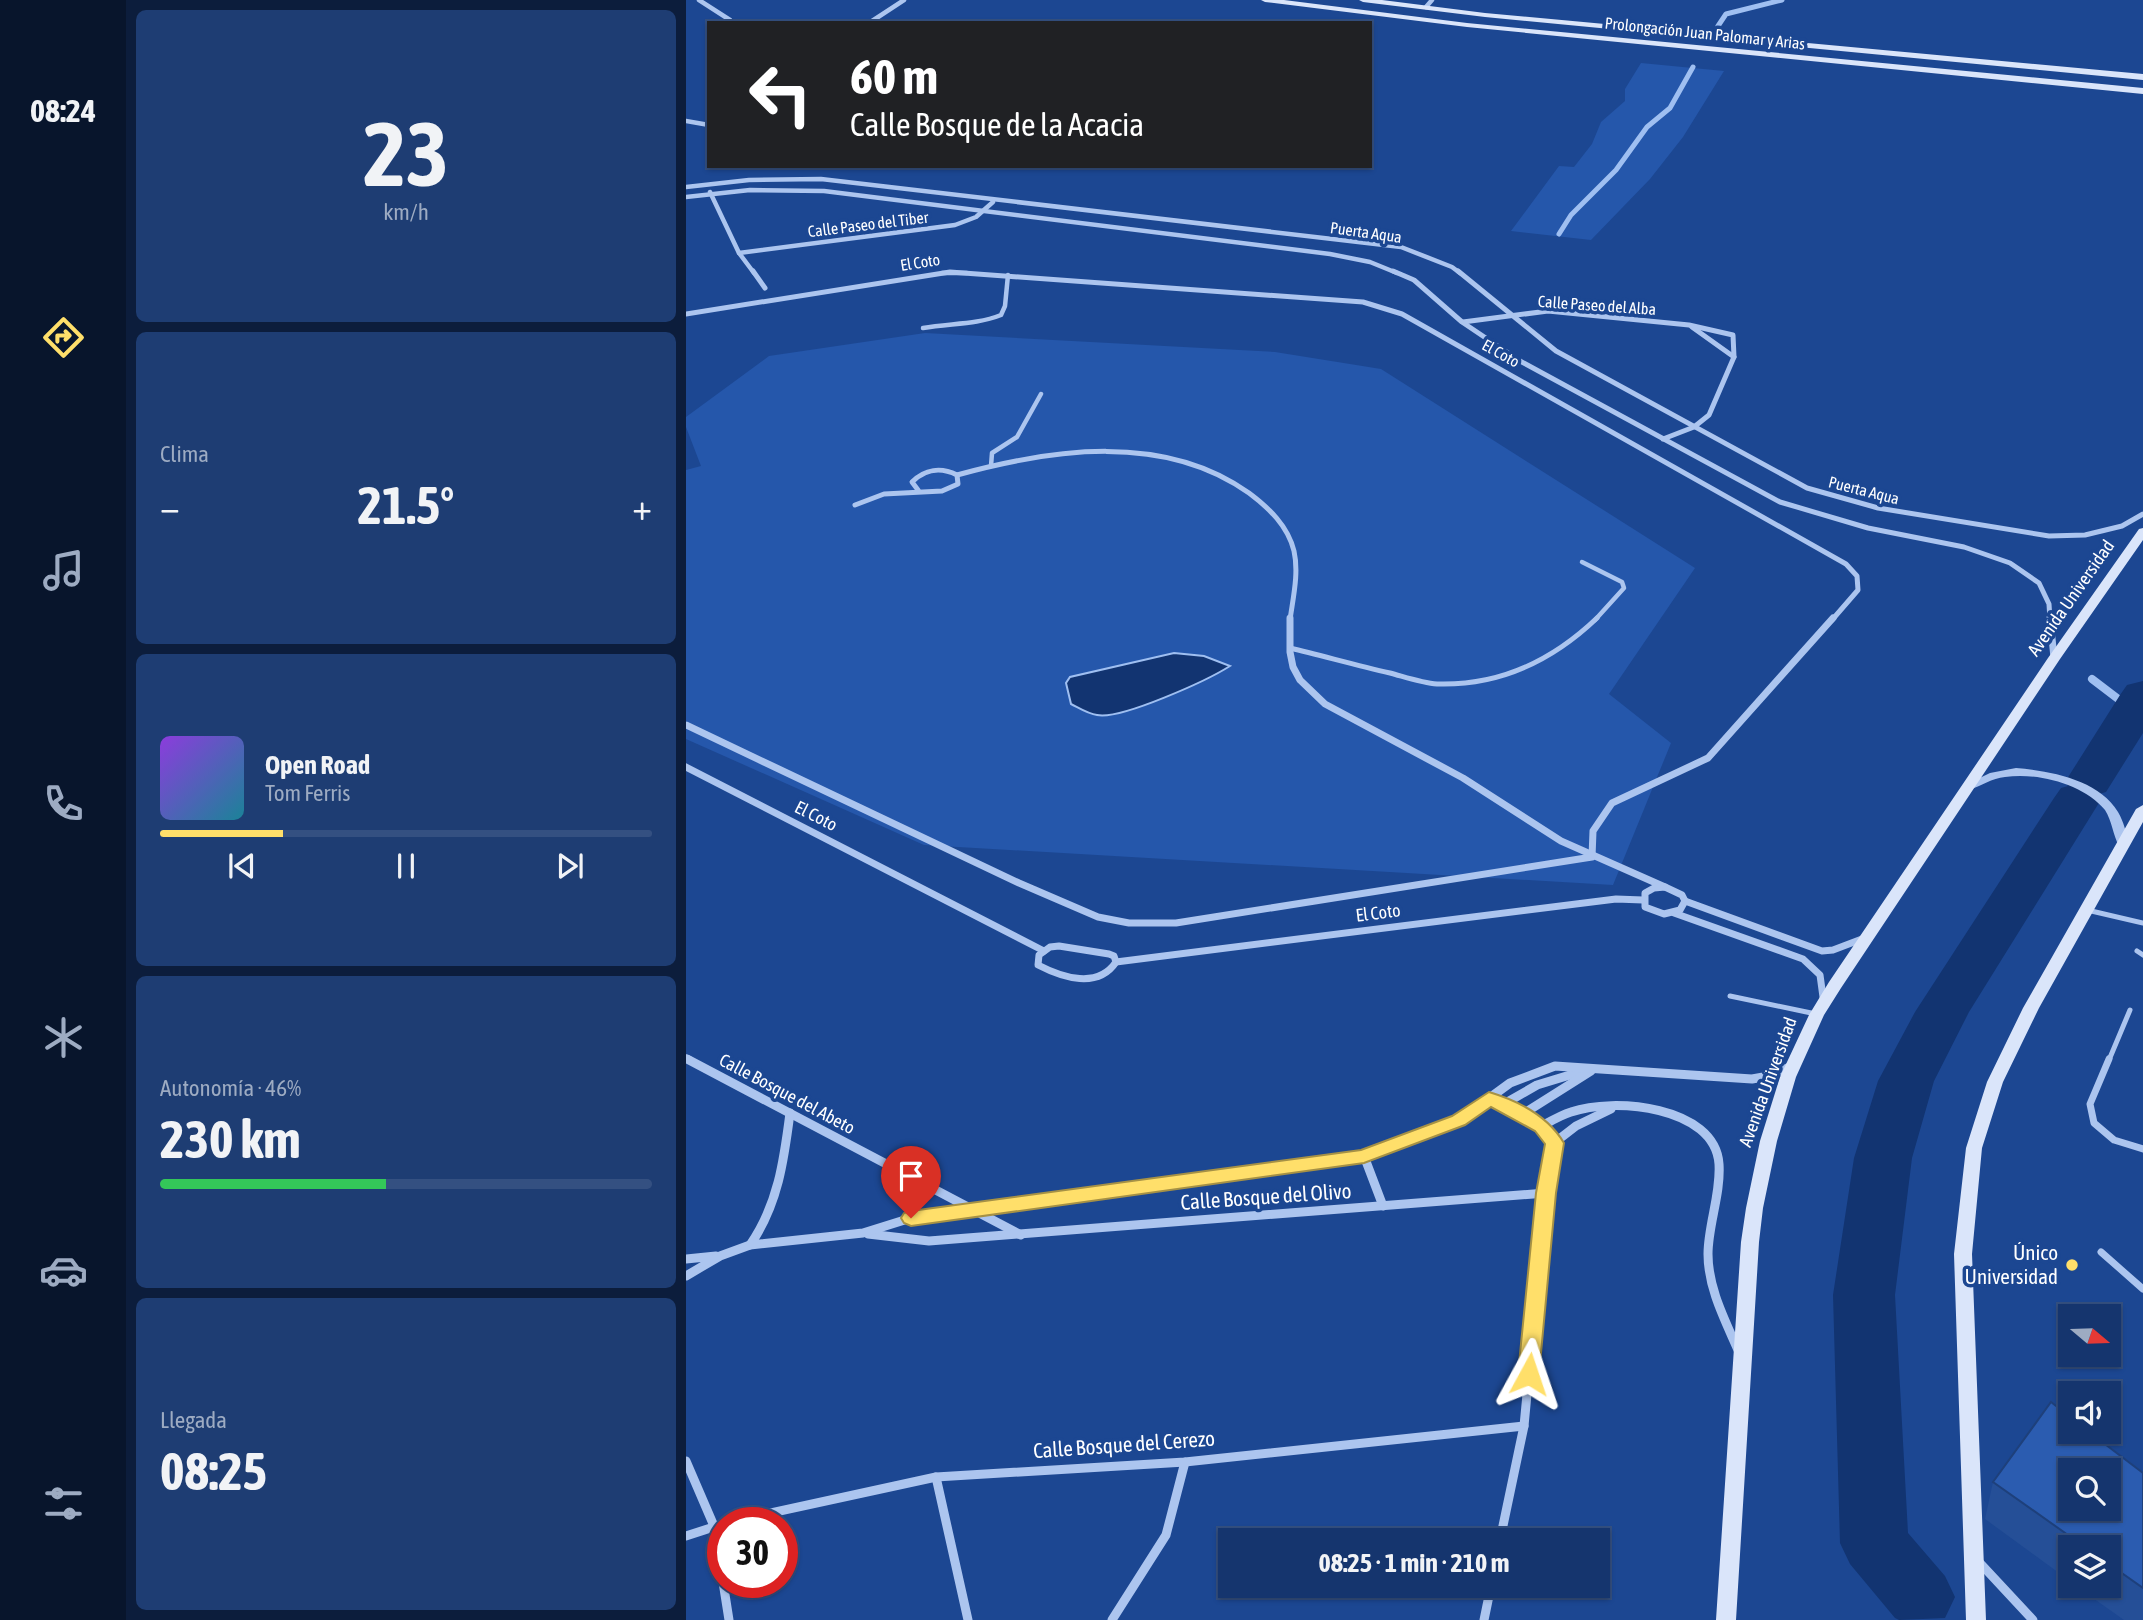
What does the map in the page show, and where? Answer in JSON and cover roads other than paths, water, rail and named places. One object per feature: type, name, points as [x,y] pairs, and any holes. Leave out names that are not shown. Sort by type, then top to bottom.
[{"type":"main road","name":"Prolongación Juan Palomar y Arias","points":[[1265,0],[1467,25],[2143,91]]},
{"type":"main road","name":"Prolongación Juan Palomar y Arias","points":[[1363,0],[1429,4],[1653,30],[2143,77]]},
{"type":"main road","points":[[1647,41],[1653,30]]},
{"type":"main road","name":"Avenida Universidad","points":[[1726,1620],[1756,1188],[1764,1151],[1794,1065],[1819,1009],[2054,658],[2143,532]]},
{"type":"main road","points":[[1976,1620],[1963,1254],[1974,1148],[1995,1082],[2031,1008],[2143,809]]},
{"type":"street","points":[[699,0],[730,20]]},
{"type":"street","points":[[872,21],[904,0]]},
{"type":"street","points":[[686,121],[707,125]]},
{"type":"street","name":"Puerta Aqua","points":[[686,187],[821,179],[993,202],[1401,247],[1452,267],[1556,351],[1807,488],[1878,508],[2049,536],[2085,535],[2122,526],[2143,514]]},
{"type":"street","points":[[709,184],[711,194],[739,253],[765,288]]},
{"type":"street","name":"Puerta Aqua","points":[[686,197],[750,190],[824,191],[1330,254],[1370,262],[1414,280],[1462,322],[1520,361],[1780,502],[1868,528],[1964,547],[2010,563],[2039,583],[2049,604],[2054,658]]},
{"type":"street","name":"Calle Paseo del Tiber","points":[[739,253],[956,225],[968,221],[993,202]]},
{"type":"street","name":"El Coto","points":[[686,314],[944,272],[1343,299],[1385,307],[1461,347],[1854,569],[1859,579],[1858,590],[1714,753],[1697,764],[1627,794],[1605,811],[1593,831],[1592,857]]},
{"type":"street","name":"Calle Paseo del Alba","points":[[1462,322],[1548,311],[1689,325],[1733,335],[1734,357]]},
{"type":"street","name":"Calle Paseo del Alba","points":[[1689,325],[1734,357]]},
{"type":"street","points":[[1663,439],[1694,427],[1709,415],[1734,357]]},
{"type":"street","points":[[918,490],[912,482],[923,473],[942,470],[957,475],[991,466],[1080,451],[1161,455],[1200,465],[1248,490],[1287,532],[1295,559],[1290,648],[1299,678],[1322,703],[1431,761],[1517,811],[1559,840],[1592,857],[1658,882],[1682,895],[1685,901],[1822,951],[1849,945],[1869,935]]},
{"type":"street","points":[[855,505],[886,494],[918,490],[935,493],[953,488],[958,484],[957,475]]},
{"type":"street","points":[[686,725],[1019,883],[1098,916],[1129,923],[1177,923],[1592,857]]},
{"type":"street","name":"El Coto","points":[[686,763],[1044,951]]},
{"type":"street","points":[[1969,786],[2005,772],[2026,772],[2074,785],[2108,807],[2116,818],[2123,843]]},
{"type":"street","points":[[1665,887],[1654,888],[1645,893],[1643,900],[1646,907],[1653,912],[1674,913],[1803,958],[1820,973],[1825,984],[1819,1009]]},
{"type":"street","name":"El Coto","points":[[1116,962],[1616,899],[1643,900]]},
{"type":"street","points":[[1674,913],[1680,910],[1685,901]]},
{"type":"street","points":[[1059,946],[1109,954],[1114,956],[1116,962],[1109,973],[1098,976],[1064,976],[1038,965],[1039,955],[1044,951],[1059,946]]},
{"type":"street","name":"Calle Bosque del Abeto","points":[[686,1058],[1021,1236]]},
{"type":"street","name":"Calle Bosque del Olivo","points":[[686,1276],[720,1256],[750,1245],[863,1233],[911,1218],[1364,1156],[1458,1121],[1517,1080],[1555,1066],[1752,1079],[1769,1076],[1794,1065]]},
{"type":"street","points":[[1523,1114],[1594,1069]]},
{"type":"street","name":"Calle Bosque del Olivo","points":[[1504,1104],[1546,1081],[1594,1069]]},
{"type":"street","points":[[1489,1098],[1542,1126],[1555,1143]]},
{"type":"street","points":[[1503,1528],[1524,1426],[1546,1193],[1555,1143],[1580,1124],[1608,1110],[1629,1105]]},
{"type":"street","points":[[1542,1126],[1572,1111],[1629,1105],[1664,1111],[1691,1124],[1708,1137],[1719,1163],[1708,1255],[1715,1297],[1743,1360]]},
{"type":"street","points":[[750,1245],[763,1229],[774,1204],[790,1113]]},
{"type":"street","points":[[1364,1156],[1383,1206]]},
{"type":"street","name":"Calle Bosque del Olivo","points":[[863,1233],[929,1241],[1021,1236],[1546,1193]]},
{"type":"street","name":"Calle Bosque del Olivo","points":[[686,1259],[720,1256]]},
{"type":"street","name":"Calle Bosque del Cerezo","points":[[798,1507],[936,1477],[1185,1462],[1524,1426]]},
{"type":"street","points":[[686,1461],[709,1507]]},
{"type":"street","points":[[1112,1620],[1166,1535],[1185,1462]]},
{"type":"street","points":[[936,1477],[968,1620]]},
{"type":"street","points":[[686,1535],[707,1528]]},
{"type":"street","points":[[1974,1555],[2033,1620]]},
{"type":"street","points":[[726,1598],[729,1620]]},
{"type":"street","points":[[1484,1620],[1489,1598]]},
{"type":"lane","points":[[923,328],[958,322],[980,323],[1001,315],[1005,306],[1008,275]]},
{"type":"lane","points":[[991,466],[992,453],[1017,437],[1041,394]]},
{"type":"lane","points":[[1290,648],[1434,684],[1467,684],[1516,675],[1541,664],[1562,649],[1624,588],[1622,582],[1582,562]]},
{"type":"lane","points":[[2087,910],[2143,923]]},
{"type":"lane","points":[[1730,996],[1819,1009]]},
{"type":"lane","points":[[2130,1010],[2090,1104],[2089,1116],[2094,1128],[2105,1136],[2143,1149]]},
{"type":"lane","points":[[2101,1252],[2143,1289]]},
{"type":"waterway","points":[[1718,26],[1726,14],[1782,0]]},
{"type":"waterway","points":[[1559,234],[1571,215],[1616,170],[1647,127],[1670,108],[1693,67]]},
{"type":"waterway","points":[[2092,679],[2134,711]]},
{"type":"waterway","points":[[2089,782],[2143,695]]},
{"type":"waterway","points":[[1920,1597],[1874,1543],[1864,1295],[1883,1158],[1906,1081],[1942,1012],[2078,798]]},
{"type":"place","name":"Único Universidad","points":[[2072,1265]]}]
